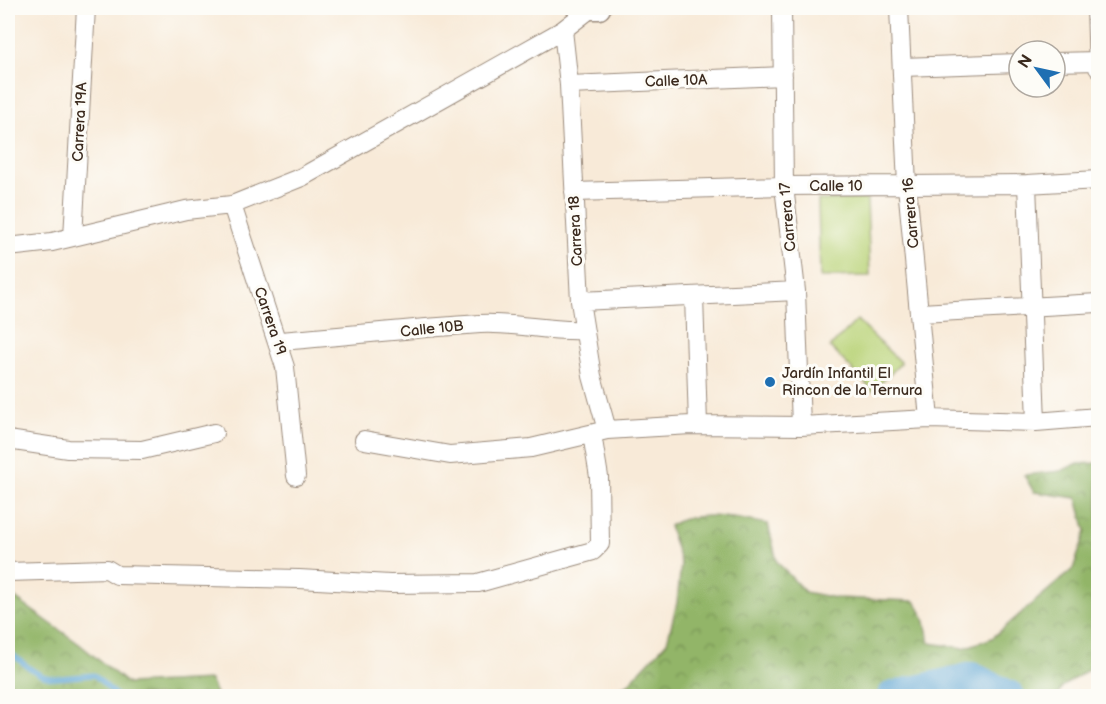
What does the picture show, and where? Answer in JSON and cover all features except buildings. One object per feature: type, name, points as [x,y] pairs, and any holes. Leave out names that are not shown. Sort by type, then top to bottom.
[{"type":"street","name":"Carrera 19A","points":[[73,237],[87,8]]},
{"type":"street","points":[[8,247],[73,237],[186,210],[232,205],[302,177],[563,30],[591,8]]},
{"type":"street","name":"Carrera 17","points":[[782,8],[784,186],[796,291],[801,426]]},
{"type":"street","name":"Carrera 16","points":[[899,8],[908,186],[929,419]]},
{"type":"street","points":[[1096,8],[1098,68]]},
{"type":"street","name":"Carrera 18","points":[[8,572],[107,569],[117,575],[278,578],[390,584],[478,583],[593,551],[600,544],[599,432],[580,301],[569,85],[563,30]]},
{"type":"street","points":[[1067,62],[1098,61]]},
{"type":"street","points":[[902,67],[1007,63]]},
{"type":"street","name":"Calle 10A","points":[[569,85],[783,76]]},
{"type":"street","name":"Calle 10","points":[[574,192],[784,186],[1027,184],[1098,180]]},
{"type":"street","points":[[1027,184],[1036,422]]},
{"type":"street","name":"Carrera 19","points":[[232,205],[262,301],[279,341],[286,376],[296,476]]},
{"type":"street","points":[[580,301],[796,291]]},
{"type":"street","points":[[694,296],[698,425]]},
{"type":"street","points":[[921,313],[1098,303]]},
{"type":"street","name":"Calle 10B","points":[[279,341],[481,324],[528,326],[549,330],[584,330]]},
{"type":"street","points":[[364,440],[450,454],[531,448],[599,432],[698,425],[801,426],[929,419],[1036,422],[1098,417]]},
{"type":"street","points":[[8,440],[68,449],[142,450],[214,433]]},
{"type":"green space","points":[[867,199],[870,276],[820,277],[818,200]]},
{"type":"green space","points":[[857,320],[901,363],[873,391],[830,347]]},
{"type":"green space","points":[[1098,463],[1098,663],[1062,687],[1058,696],[596,696],[627,685],[667,642],[677,603],[681,564],[669,526],[692,517],[704,516],[768,524],[777,562],[805,592],[835,598],[915,601],[924,618],[930,643],[964,648],[992,638],[1073,569],[1086,531],[1077,498],[1034,492],[1024,475],[1061,471],[1076,464]]},
{"type":"green space","points":[[8,593],[78,643],[128,684],[210,680],[217,696],[8,696]]},
{"type":"waterway","points":[[8,651],[32,670],[47,677],[94,675],[117,696]]},
{"type":"waterway","points":[[892,696],[972,677],[1010,696]]},
{"type":"place","name":"Jardín Infantil El Rincon de la Ternura","points":[[770,382]]}]
